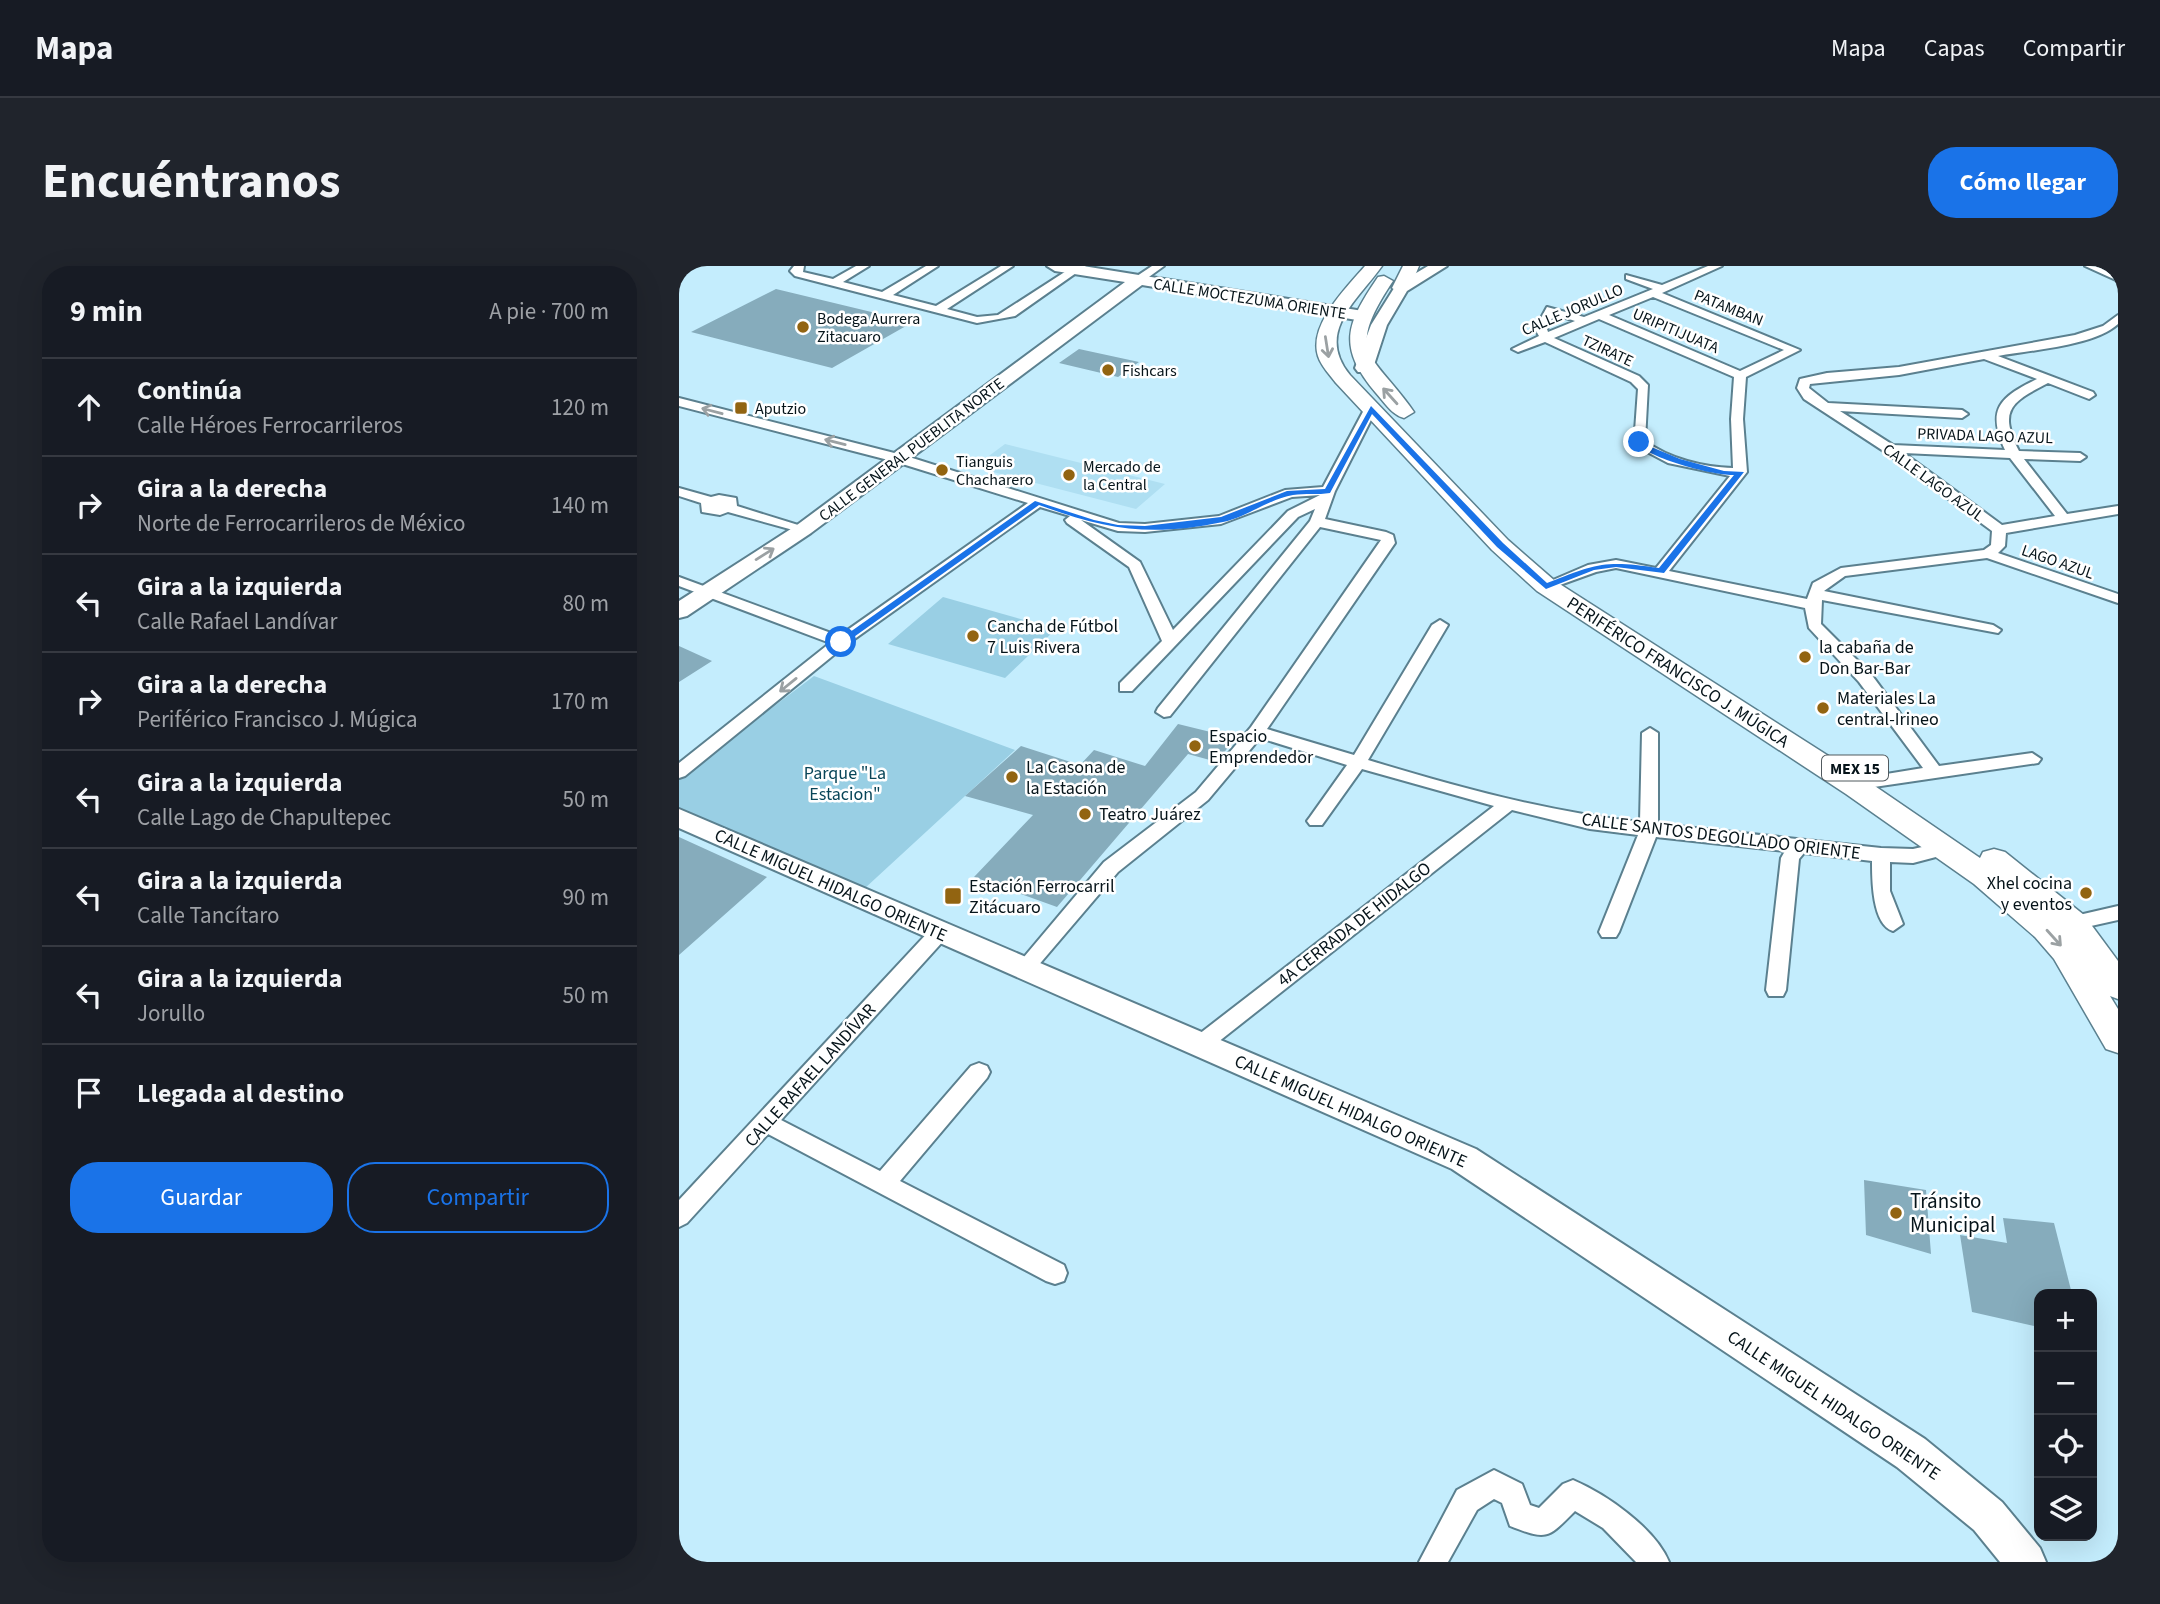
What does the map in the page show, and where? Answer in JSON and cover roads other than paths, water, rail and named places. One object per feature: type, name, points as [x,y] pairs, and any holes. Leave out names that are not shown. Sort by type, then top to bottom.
[{"type":"main road","name":"PERIFÉRICO FRANCISCO J. MÚGICA","points":[[1374,266],[1325,335],[1326,352],[1343,379],[1500,545],[1985,876],[2046,929],[2065,950],[2118,1039]]},
{"type":"main road","points":[[1343,379],[1367,371],[1357,349],[1357,332],[1363,316],[1395,266]]},
{"type":"main road","points":[[1401,288],[1411,266]]},
{"type":"main road","name":"PERIFÉRICO FRANCISCO J. MÚGICA","points":[[1367,371],[1556,582],[1724,677],[1997,862],[2073,923],[2118,986]]},
{"type":"street","points":[[834,283],[864,266]]},
{"type":"street","points":[[884,296],[933,266]]},
{"type":"street","points":[[938,310],[1009,266]]},
{"type":"street","name":"CALLE MOCTEZUMA ORIENTE","points":[[1055,266],[1363,316]]},
{"type":"street","points":[[1138,280],[1159,266]]},
{"type":"street","points":[[1367,371],[1379,324],[1401,288],[1439,266]]},
{"type":"street","name":"CALLE JORULLO","points":[[1518,349],[1717,266]]},
{"type":"street","points":[[2090,266],[2118,278]]},
{"type":"street","points":[[797,268],[834,283],[977,320],[1000,318],[1079,268]]},
{"type":"street","name":"PATAMBAN","points":[[1641,271],[1630,276],[1658,291],[1794,350],[1740,375]]},
{"type":"street","name":"CALLE GENERAL PUEBLITA NORTE","points":[[679,611],[804,529],[1138,280]]},
{"type":"street","points":[[1545,338],[1541,330],[1551,309],[1584,321]]},
{"type":"street","name":"URIPITIJUATA","points":[[1599,315],[1740,375]]},
{"type":"street","name":"CALLE LAGO AZUL","points":[[1988,554],[1998,545],[1999,530],[1890,449],[1808,396],[1803,388],[1804,382],[1827,377],[1899,371],[2096,333],[2118,318]]},
{"type":"street","name":"TZIRATE","points":[[1545,338],[1635,379],[1644,388],[1639,442],[1647,450],[1724,473],[1740,472]]},
{"type":"street","points":[[1983,354],[2089,396]]},
{"type":"street","points":[[1661,571],[1740,472],[1737,419],[1740,375]]},
{"type":"street","points":[[2047,379],[2013,397],[2002,411],[2000,424],[2014,454],[2064,519]]},
{"type":"street","points":[[679,402],[901,459],[1038,502],[1064,513],[1118,527],[1192,524],[1247,512],[1290,493],[1326,495]]},
{"type":"street","points":[[1826,407],[1962,414]]},
{"type":"street","points":[[1164,712],[1318,522],[1326,495],[1371,408]]},
{"type":"street","name":"PRIVADA LAGO AZUL","points":[[1890,449],[2080,457]]},
{"type":"street","points":[[679,492],[712,502],[731,501],[727,508],[804,529]]},
{"type":"street","points":[[1126,687],[1293,514],[1326,495]]},
{"type":"street","points":[[679,772],[841,642],[1038,502]]},
{"type":"street","points":[[1999,530],[2118,510]]},
{"type":"street","points":[[1064,513],[1135,565],[1170,641]]},
{"type":"street","points":[[1024,969],[1111,867],[1202,796],[1257,731],[1388,542],[1388,538],[1381,535],[1318,522]]},
{"type":"street","points":[[1934,771],[1865,678],[1814,625],[1814,599],[1818,586],[1841,572],[1988,554]]},
{"type":"street","name":"LAGO AZUL","points":[[1988,554],[2118,599]]},
{"type":"street","points":[[1556,582],[1593,568],[1616,564],[1993,630]]},
{"type":"street","points":[[679,581],[841,642]]},
{"type":"street","points":[[1316,821],[1359,761],[1440,625]]},
{"type":"street","name":"CALLE SANTOS DEGOLLADO ORIENTE","points":[[1257,731],[1507,805],[1590,823],[1881,855],[1913,856],[1945,848]]},
{"type":"street","points":[[1609,932],[1649,830],[1650,733]]},
{"type":"street","points":[[1874,781],[1934,771],[1960,772],[2032,759]]},
{"type":"street","name":"4A CERRADA DE HIDALGO","points":[[1201,1044],[1507,805]]},
{"type":"street","name":"CALLE MIGUEL HIDALGO ORIENTE","points":[[679,818],[1464,1159],[1911,1453],[1988,1516],[2027,1562]]},
{"type":"street","points":[[1776,990],[1790,858],[1799,846]]},
{"type":"street","points":[[1881,855],[1881,891],[1893,924]]},
{"type":"street","points":[[2073,923],[2118,913]]},
{"type":"street","name":"CALLE RAFAEL LANDÍVAR","points":[[679,1216],[939,933]]},
{"type":"street","points":[[885,1182],[979,1072]]},
{"type":"street","points":[[767,1123],[885,1182],[1055,1273]]},
{"type":"street","points":[[1433,1562],[1467,1500],[1494,1484],[1512,1494],[1520,1516],[1543,1523],[1573,1494],[1613,1518],[1655,1562]]},
{"type":"place","name":"Bodega Aurrera Zitacuaro","points":[[803,327]]},
{"type":"place","name":"Fishcars","points":[[1108,370]]},
{"type":"place","name":"Aputzio","points":[[741,408]]},
{"type":"place","name":"Tianguis Chacharero","points":[[942,470]]},
{"type":"place","name":"Mercado de la Central","points":[[1069,475]]},
{"type":"place","name":"Cancha de Fútbol 7 Luis Rivera","points":[[973,636]]},
{"type":"place","name":"la cabaña de Don Bar-Bar","points":[[1805,657]]},
{"type":"place","name":"Materiales La central-Irineo","points":[[1823,708]]},
{"type":"place","name":"Espacio Emprendedor","points":[[1195,746]]},
{"type":"place","name":"La Casona de la Estación","points":[[1012,777]]},
{"type":"place","name":"Teatro Juárez","points":[[1085,814]]},
{"type":"place","name":"Xhel cocina y eventos","points":[[2086,893]]},
{"type":"place","name":"Estación Ferrocarril Zitácuaro","points":[[953,896]]},
{"type":"place","name":"Tránsito Municipal","points":[[1896,1213]]},
{"type":"park label","name":"Parque \"La Estacion\"","points":[[845,783]]}]
